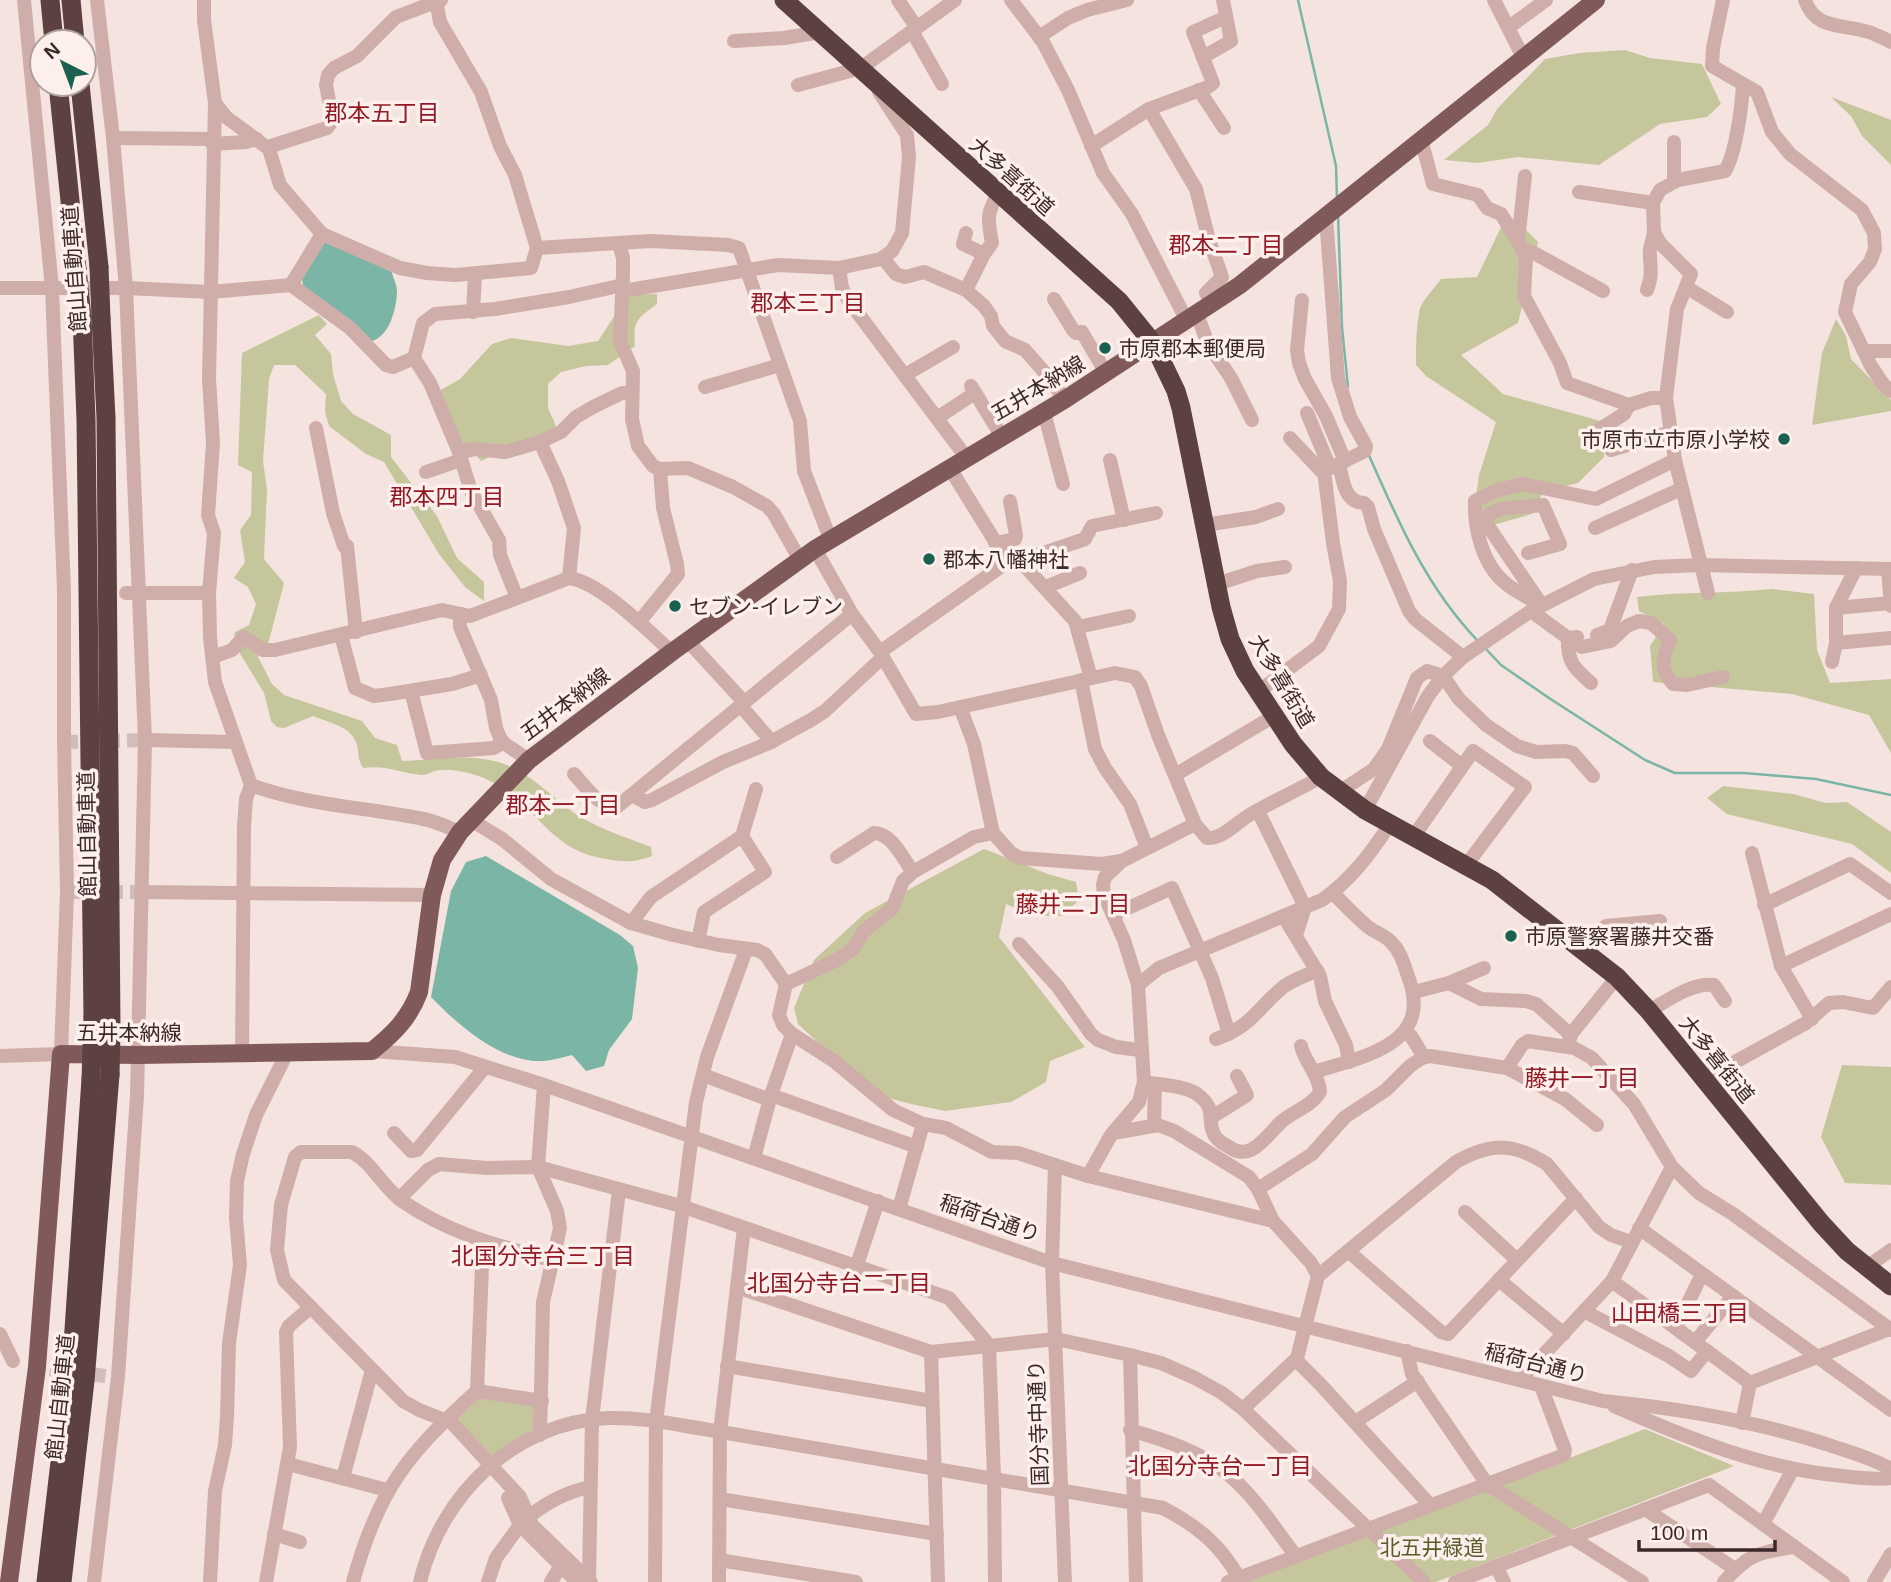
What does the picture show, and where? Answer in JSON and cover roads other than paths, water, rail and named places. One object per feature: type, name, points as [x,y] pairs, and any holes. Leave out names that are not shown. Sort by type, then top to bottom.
[{"type":"highway","points":[[50,0],[53,28]]},
{"type":"highway","points":[[71,0],[74,28]]},
{"type":"highway","name":"大多喜街道","points":[[785,0],[1119,301],[1153,343],[1181,408],[1230,639],[1258,692],[1293,744],[1321,777],[1365,810],[1467,864],[1516,897],[1617,977],[1649,1011],[1821,1223],[1891,1286]]},
{"type":"highway","name":"館山自動車道","points":[[46,1582],[101,1077],[111,1028],[106,418],[92,318],[77,269],[59,98]]},
{"type":"highway","name":"館山自動車道","points":[[62,1582],[85,1381],[101,1077],[93,1017],[86,419],[92,318],[99,267],[81,98]]},
{"type":"main road","name":"五井本納線","points":[[9,1582],[43,1368],[61,1054],[372,1051],[402,1025],[415,1003],[419,992],[432,895],[442,860],[465,826],[529,760],[687,640],[815,550],[1064,400],[1240,285],[1596,0]]},
{"type":"street","points":[[0,1056],[61,1054],[67,892],[64,590],[52,288],[24,0]]},
{"type":"street","points":[[94,1582],[138,1055],[145,740],[133,593],[126,288],[97,0]]},
{"type":"street","points":[[204,0],[204,20],[215,103],[208,379],[213,443],[208,515],[214,533],[209,593],[215,682],[251,785],[244,826],[242,1054]]},
{"type":"street","points":[[798,85],[867,73],[915,30],[955,0]]},
{"type":"street","points":[[1011,0],[1039,37],[1068,90],[1103,173],[1199,313],[1208,344],[1231,378],[1252,420]]},
{"type":"street","points":[[1039,37],[1068,18],[1087,10],[1127,0]]},
{"type":"street","points":[[1203,57],[1231,41],[1223,0]]},
{"type":"street","points":[[1723,0],[1712,66],[1757,92],[1776,138],[1790,154],[1862,210],[1874,233],[1875,249],[1870,262],[1851,284],[1845,303],[1848,321],[1871,366],[1891,391]]},
{"type":"street","points":[[1805,0],[1814,17],[1821,21],[1867,31],[1891,42]]},
{"type":"street","points":[[113,138],[262,143],[327,128],[333,120],[326,85],[328,75],[334,68],[357,57],[396,17],[440,1]]},
{"type":"street","points":[[215,103],[226,117],[262,143],[281,185],[322,234],[400,268],[427,273],[475,274],[531,268],[537,248],[515,175],[500,146],[481,92],[440,22],[437,6],[440,1]]},
{"type":"street","points":[[1495,1],[1524,59]]},
{"type":"street","points":[[902,2],[942,84]]},
{"type":"street","points":[[1509,27],[1540,2]]},
{"type":"street","points":[[1091,146],[1149,109],[1213,83],[1193,32],[1226,17]]},
{"type":"street","points":[[733,41],[784,38],[821,32]]},
{"type":"street","points":[[517,598],[499,555],[499,540],[471,491],[460,456],[430,383],[414,358],[423,323],[427,318],[449,312],[473,312],[778,265],[839,268],[883,258],[897,246],[902,233],[909,157],[907,135],[867,73]]},
{"type":"street","points":[[1647,290],[1653,265],[1650,250],[1654,232],[1653,203],[1660,190],[1674,182],[1725,171],[1733,148],[1743,84]]},
{"type":"street","points":[[1199,90],[1224,128]]},
{"type":"street","points":[[1149,109],[1196,189],[1222,277],[1206,293],[1199,313]]},
{"type":"street","points":[[1421,139],[1433,184],[1478,195],[1487,208],[1501,215],[1519,245],[1526,258],[1524,296],[1560,363],[1567,383],[1629,405],[1651,398],[1666,398]]},
{"type":"street","points":[[1674,142],[1674,182]]},
{"type":"street","points":[[1519,245],[1525,176]]},
{"type":"street","points":[[1579,192],[1653,203]]},
{"type":"street","points":[[966,290],[992,243],[988,218],[990,207],[998,194]]},
{"type":"street","points":[[1326,217],[1338,378],[1350,417],[1366,446],[1365,451],[1334,466]]},
{"type":"street","points":[[1654,232],[1660,243],[1691,274],[1677,309],[1666,398],[1681,489],[1708,593]]},
{"type":"street","points":[[966,233],[963,244],[984,254]]},
{"type":"street","points":[[291,285],[322,234]]},
{"type":"street","points":[[537,248],[651,241],[739,248],[800,421],[815,550]]},
{"type":"street","points":[[619,244],[623,258],[620,341],[633,371],[632,419],[638,446],[647,461],[660,469],[688,468],[758,500],[815,550],[916,714],[1115,673],[1135,677],[1141,686],[1195,824],[1207,838],[1213,839],[1321,777]]},
{"type":"street","points":[[1519,245],[1602,291]]},
{"type":"street","points":[[883,258],[896,274],[905,277],[924,272],[966,290],[984,306],[991,316],[993,326],[1005,341],[1025,350],[1053,382],[1064,400]]},
{"type":"street","points":[[839,268],[842,288],[848,300],[967,457]]},
{"type":"street","points":[[473,312],[475,274]]},
{"type":"street","points":[[0,288],[126,288],[211,292],[291,285],[350,328],[386,365],[393,367],[414,358]]},
{"type":"street","points":[[1686,287],[1727,312]]},
{"type":"street","points":[[1054,299],[1073,330],[1076,333],[1082,332],[1107,373]]},
{"type":"street","points":[[1258,692],[1319,646],[1339,609],[1334,466],[1326,416],[1299,363],[1297,350],[1302,300]]},
{"type":"street","points":[[905,375],[953,347]]},
{"type":"street","points":[[1864,351],[1891,351]]},
{"type":"street","points":[[705,387],[780,365]]},
{"type":"street","points":[[936,418],[973,390],[1002,437]]},
{"type":"street","points":[[426,472],[475,449],[505,452],[540,442],[561,432],[576,416],[622,393],[631,393]]},
{"type":"street","points":[[1597,431],[1624,414],[1629,405]]},
{"type":"street","points":[[1044,412],[1063,484]]},
{"type":"street","points":[[1307,413],[1348,496],[1368,507],[1374,529],[1409,611],[1415,619],[1463,657]]},
{"type":"street","points":[[316,428],[333,513],[345,546],[356,632]]},
{"type":"street","points":[[1611,450],[1671,432]]},
{"type":"street","points":[[1290,438],[1334,466]]},
{"type":"street","points":[[540,442],[558,481],[574,528],[569,578]]},
{"type":"street","points":[[1110,460],[1124,520]]},
{"type":"street","points":[[1675,460],[1596,499],[1523,484],[1495,491],[1475,501],[1474,516],[1479,542],[1503,582],[1582,647],[1611,641],[1627,626],[1639,621],[1651,623],[1670,640],[1661,666],[1673,684],[1687,685],[1723,677]]},
{"type":"street","points":[[949,467],[995,543],[1046,587],[1078,627],[1096,749],[1105,768],[1130,804],[1147,848]]},
{"type":"street","points":[[639,622],[678,574],[663,508],[660,469]]},
{"type":"street","points":[[1595,528],[1681,489]]},
{"type":"street","points":[[995,543],[1015,539],[1010,501]]},
{"type":"street","points":[[1528,553],[1560,544],[1543,505],[1500,509],[1490,514],[1486,523],[1536,608]]},
{"type":"street","points":[[1205,525],[1256,517],[1278,509]]},
{"type":"street","points":[[632,795],[645,802],[652,800],[723,762],[772,742],[825,711],[881,654],[1013,560],[1084,540],[1092,526],[1156,513]]},
{"type":"street","points":[[1365,810],[1428,696],[1443,676],[1463,657],[1536,608],[1594,579],[1632,570],[1699,565],[1890,569],[1891,604],[1836,608]]},
{"type":"street","points":[[1217,584],[1257,571],[1285,567]]},
{"type":"street","points":[[1832,662],[1836,643],[1836,608],[1856,568]]},
{"type":"street","points":[[1568,638],[1604,635],[1610,630],[1632,570]]},
{"type":"street","points":[[1046,587],[1080,573]]},
{"type":"street","points":[[213,657],[232,650],[244,637],[263,650],[275,650],[442,610],[470,616],[569,578],[581,579],[639,622],[672,652]]},
{"type":"street","points":[[64,590],[84,591]]},
{"type":"street","points":[[133,593],[209,593]]},
{"type":"street","points":[[460,614],[460,627],[491,700],[496,728],[503,742],[529,760]]},
{"type":"street","points":[[575,774],[598,800],[608,807],[618,806],[852,614]]},
{"type":"street","points":[[1078,627],[1129,616]]},
{"type":"street","points":[[341,635],[355,688],[374,695],[453,684],[481,675]]},
{"type":"street","points":[[1568,638],[1567,654],[1574,668],[1591,683]]},
{"type":"street","points":[[1836,643],[1891,638]]},
{"type":"street","points":[[687,640],[772,742]]},
{"type":"street","points":[[1339,792],[1374,769],[1388,750],[1417,678],[1427,671],[1443,676],[1459,699],[1486,724],[1517,746],[1536,752],[1573,753],[1594,776]]},
{"type":"street","points":[[411,691],[427,753],[494,748],[503,742]]},
{"type":"street","points":[[960,707],[974,744],[993,833],[1011,853],[1020,858],[1102,864],[1122,861]]},
{"type":"street","points":[[1175,775],[1274,716]]},
{"type":"street","points":[[145,740],[236,742]]},
{"type":"street","points":[[1430,741],[1462,766]]},
{"type":"street","points":[[1414,836],[1473,751],[1525,787],[1467,864]]},
{"type":"street","points":[[251,785],[310,802],[465,826],[502,839],[551,879],[631,923],[698,941],[757,950],[765,954],[786,984],[779,1015],[783,1025],[792,1034],[834,1061],[893,1110],[923,1124],[946,1128],[992,1152],[1018,1153],[1088,1176],[1273,1220]]},
{"type":"street","points":[[631,923],[651,897],[742,836],[756,789]]},
{"type":"street","points":[[1258,811],[1305,907],[1296,935]]},
{"type":"street","points":[[1154,1126],[1149,1083],[1140,1049],[1138,985],[1103,886],[1109,872],[1122,861],[1195,824]]},
{"type":"street","points":[[1138,985],[1159,968],[1322,900],[1371,854],[1390,824]]},
{"type":"street","points":[[836,858],[874,833],[881,833],[913,872]]},
{"type":"street","points":[[786,984],[835,961],[853,949],[864,931],[892,909],[903,881],[913,872],[974,837],[993,833]]},
{"type":"street","points":[[698,941],[704,912],[765,872],[742,836]]},
{"type":"street","points":[[1752,853],[1781,965],[1812,1019]]},
{"type":"street","points":[[1764,905],[1850,864],[1891,893]]},
{"type":"street","points":[[1113,915],[1172,888],[1212,978],[1222,1036],[1249,1022],[1283,986],[1317,970]]},
{"type":"street","points":[[141,892],[432,895]]},
{"type":"street","points":[[1314,1072],[1379,1050],[1405,1033],[1414,1008],[1413,992],[1399,951],[1389,940],[1368,927],[1332,893]]},
{"type":"street","points":[[1781,965],[1891,914]]},
{"type":"street","points":[[1284,917],[1320,976],[1325,1001],[1346,1045],[1349,1062]]},
{"type":"street","points":[[1583,948],[1606,926],[1660,921]]},
{"type":"street","points":[[1019,944],[1058,988],[1091,1034],[1116,1047],[1140,1049]]},
{"type":"street","points":[[655,1582],[656,1422],[681,1206],[696,1102],[746,950]]},
{"type":"street","points":[[1413,992],[1449,983],[1484,968]]},
{"type":"street","points":[[1569,1041],[1617,977]]},
{"type":"street","points":[[1449,983],[1482,999],[1536,1004],[1569,1041],[1592,1058],[1634,1104],[1672,1167],[1699,1193],[1733,1214],[1890,1330]]},
{"type":"street","points":[[1649,1011],[1691,989],[1707,984],[1714,985],[1725,1001]]},
{"type":"street","points":[[1704,1079],[1750,1056],[1812,1019],[1829,1003],[1843,1002],[1873,1008],[1891,987]]},
{"type":"street","points":[[1405,1033],[1411,1036],[1424,1057]]},
{"type":"street","points":[[754,1158],[770,1098],[792,1034]]},
{"type":"street","points":[[1507,1068],[1522,1045],[1528,1041],[1569,1041]]},
{"type":"street","points":[[1149,1083],[1178,1087],[1196,1094],[1206,1104],[1216,1137],[1235,1152],[1249,1151],[1256,1148],[1283,1120],[1317,1098],[1320,1092],[1301,1046]]},
{"type":"street","name":"稲荷台通り","points":[[372,1051],[454,1057],[544,1085],[1052,1262],[1603,1401],[1657,1406],[1802,1436],[1870,1457],[1891,1469]]},
{"type":"street","points":[[210,1582],[217,1510],[215,1491],[225,1445],[229,1343],[240,1265],[236,1218],[237,1181],[256,1115],[287,1053]]},
{"type":"street","points":[[1258,1189],[1312,1154],[1345,1117],[1387,1090],[1410,1066],[1424,1057],[1507,1068],[1565,1099],[1597,1125]]},
{"type":"street","points":[[394,1133],[405,1147],[411,1151],[417,1150],[485,1067]]},
{"type":"street","points":[[703,1075],[917,1147]]},
{"type":"street","points":[[1212,1117],[1247,1095],[1237,1076]]},
{"type":"street","points":[[1088,1176],[1100,1152],[1139,1102],[1149,1083]]},
{"type":"street","points":[[540,1435],[543,1302],[560,1228],[557,1211],[538,1167],[544,1085]]},
{"type":"street","points":[[899,1209],[923,1124]]},
{"type":"street","points":[[1113,1133],[1158,1125],[1174,1131],[1249,1177],[1273,1220],[1311,1263],[1318,1276]]},
{"type":"street","points":[[1243,1409],[1296,1360],[1318,1276],[1456,1162],[1478,1150],[1499,1146],[1520,1150],[1538,1158],[1547,1164],[1599,1227],[1611,1235],[1631,1242]]},
{"type":"street","points":[[444,1420],[402,1401],[284,1280],[277,1250],[281,1205],[295,1157],[301,1152],[352,1152],[379,1175],[399,1199],[459,1233],[551,1260]]},
{"type":"street","points":[[399,1199],[428,1170],[439,1164],[486,1168],[538,1167],[681,1206],[949,1298],[989,1345],[995,1582]]},
{"type":"street","name":"国分寺中通り","points":[[1055,1165],[1052,1262],[1065,1582]]},
{"type":"street","points":[[1520,1380],[1612,1281],[1672,1167]]},
{"type":"street","points":[[586,1581],[592,1420],[619,1189]]},
{"type":"street","points":[[1349,1251],[1441,1332],[1448,1334],[1576,1198]]},
{"type":"street","points":[[857,1265],[878,1201]]},
{"type":"street","points":[[1465,1212],[1517,1260]]},
{"type":"street","points":[[719,1582],[720,1432],[744,1227]]},
{"type":"street","points":[[1639,1228],[1891,1410]]},
{"type":"street","points":[[353,1582],[369,1528],[387,1490],[410,1457],[444,1420],[477,1391],[483,1241]]},
{"type":"street","points":[[1867,1267],[1891,1250]]},
{"type":"street","points":[[1676,1328],[1702,1274]]},
{"type":"street","points":[[1499,1280],[1564,1334]]},
{"type":"street","points":[[1612,1281],[1750,1383]]},
{"type":"street","points":[[737,1287],[931,1352],[1056,1339],[1161,1363],[1222,1393],[1243,1409],[1424,1582]]},
{"type":"street","points":[[1584,1311],[1693,1370],[1701,1347],[1733,1296]]},
{"type":"street","points":[[267,1582],[271,1525],[290,1447],[286,1332],[289,1326],[311,1307]]},
{"type":"street","points":[[1750,1383],[1890,1330]]},
{"type":"street","points":[[0,1334],[13,1361]]},
{"type":"street","points":[[1407,1351],[1412,1374],[1487,1484],[1642,1582]]},
{"type":"street","points":[[931,1352],[939,1582]]},
{"type":"street","points":[[1130,1355],[1136,1582]]},
{"type":"street","points":[[1296,1360],[1430,1505]]},
{"type":"street","points":[[727,1366],[932,1401]]},
{"type":"street","points":[[343,1478],[372,1370]]},
{"type":"street","points":[[1355,1422],[1418,1381]]},
{"type":"street","points":[[1742,1423],[1750,1383]]},
{"type":"street","points":[[420,1582],[433,1543],[450,1510],[487,1468],[514,1448],[573,1423],[631,1419],[994,1477],[1163,1508],[1194,1525],[1229,1560],[1233,1580],[1564,1455],[1565,1450],[1541,1386]]},
{"type":"street","points":[[477,1391],[542,1401]]},
{"type":"street","name":"稲荷台通り","points":[[1603,1401],[1670,1431],[1793,1469],[1861,1478],[1891,1478]]},
{"type":"street","points":[[444,1420],[446,1428],[487,1468],[524,1521],[563,1562],[586,1581]]},
{"type":"street","points":[[1130,1430],[1163,1439],[1197,1455],[1228,1475],[1253,1499],[1296,1556]]},
{"type":"street","points":[[288,1464],[387,1490]]},
{"type":"street","points":[[1763,1524],[1793,1469]]},
{"type":"street","points":[[1455,1582],[1709,1485],[1843,1582]]},
{"type":"street","points":[[488,1582],[496,1558],[524,1521],[556,1498],[590,1487]]},
{"type":"street","points":[[720,1499],[937,1534]]},
{"type":"street","points":[[1645,1509],[1735,1569]]},
{"type":"street","points":[[271,1525],[300,1542]]},
{"type":"street","points":[[1724,1582],[1735,1569],[1755,1554],[1793,1547]]},
{"type":"street","points":[[1874,1582],[1891,1554]]},
{"type":"street","points":[[719,1560],[775,1575],[856,1582]]},
{"type":"street","points":[[551,1582],[563,1562]]},
{"type":"street","points":[[1496,1566],[1504,1582]]},
{"type":"waterway","points":[[1298,0],[1336,166],[1337,198]]},
{"type":"waterway","points":[[1338,215],[1342,327],[1348,387]]},
{"type":"waterway","points":[[1368,453],[1414,551],[1443,598],[1477,640]]},
{"type":"waterway","points":[[1484,647],[1501,665],[1549,698],[1645,760],[1675,773],[1744,773],[1816,779],[1891,795]]},
{"type":"tunnel","points":[[64,742],[145,740]]},
{"type":"tunnel","points":[[67,892],[141,892]]},
{"type":"tunnel","points":[[50,1369],[106,1376]]},
{"type":"place","name":"市原郡本郵便局","points":[[1105,348]]},
{"type":"place","name":"市原市立市原小学校","points":[[1784,439]]},
{"type":"place","name":"郡本八幡神社","points":[[929,559]]},
{"type":"place","name":"セブン-イレブン","points":[[675,606]]},
{"type":"place","name":"市原警察署藤井交番","points":[[1511,936]]},
{"type":"district","name":"郡本五丁目","points":[[382,113]]},
{"type":"district","name":"郡本二丁目","points":[[1226,245]]},
{"type":"district","name":"郡本三丁目","points":[[808,303]]},
{"type":"district","name":"郡本四丁目","points":[[447,497]]},
{"type":"district","name":"郡本一丁目","points":[[563,805]]},
{"type":"district","name":"藤井二丁目","points":[[1073,904]]},
{"type":"district","name":"藤井一丁目","points":[[1582,1078]]},
{"type":"district","name":"北国分寺台三丁目","points":[[543,1256]]},
{"type":"district","name":"北国分寺台二丁目","points":[[839,1283]]},
{"type":"district","name":"山田橋三丁目","points":[[1680,1313]]},
{"type":"district","name":"北国分寺台一丁目","points":[[1220,1466]]},
{"type":"park label","name":"北五井緑道","points":[[1432,1547]]}]
